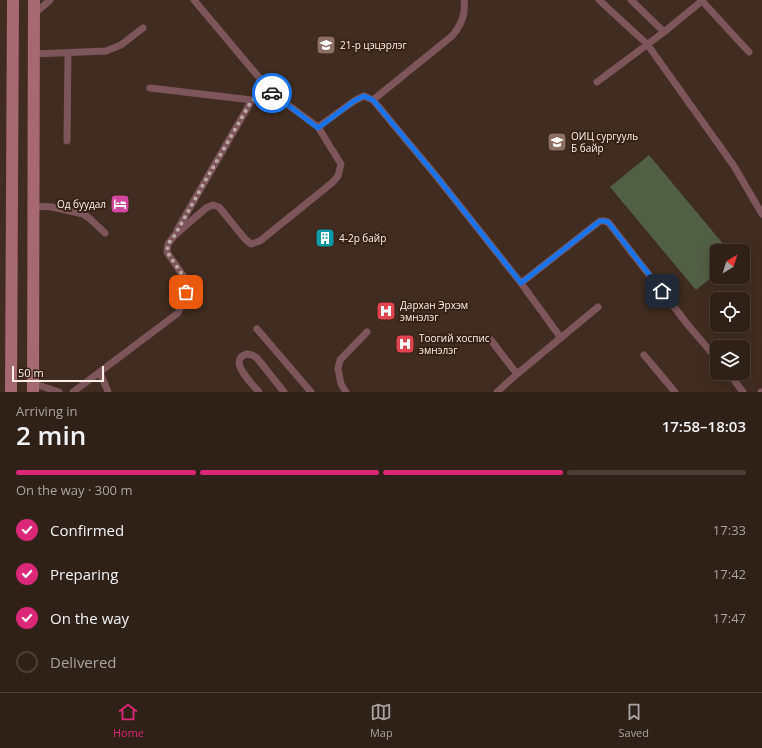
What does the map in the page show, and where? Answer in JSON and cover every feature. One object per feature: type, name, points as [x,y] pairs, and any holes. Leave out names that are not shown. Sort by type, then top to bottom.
[{"type":"main road","points":[[11,392],[13,0]]},
{"type":"main road","points":[[32,388],[34,0]]},
{"type":"lane","points":[[34,14],[50,0]]},
{"type":"lane","points":[[175,235],[206,208],[213,205],[219,207],[245,239],[252,244],[260,241],[333,182],[338,176],[341,164],[318,128],[272,93],[194,0]]},
{"type":"lane","points":[[373,100],[457,31],[463,17],[464,0]]},
{"type":"lane","points":[[599,0],[647,44],[734,166],[762,214]]},
{"type":"lane","points":[[631,0],[664,32]]},
{"type":"lane","points":[[597,82],[664,32],[703,0],[749,52]]},
{"type":"lane","points":[[34,54],[106,51],[121,46],[143,28]]},
{"type":"lane","points":[[67,141],[68,53]]},
{"type":"lane","points":[[150,88],[252,100],[272,93]]},
{"type":"lane","points":[[318,128],[354,101],[364,96],[373,100],[437,177],[521,283],[561,338]]},
{"type":"lane","points":[[73,392],[178,313],[184,301],[188,283],[167,252],[168,244],[175,235],[252,100]]},
{"type":"lane","points":[[33,206],[82,214],[89,218],[105,233]]},
{"type":"lane","points":[[521,283],[600,221],[608,222],[688,325],[710,351]]},
{"type":"lane","points":[[497,392],[598,307]]},
{"type":"lane","points":[[257,329],[311,392]]},
{"type":"lane","points":[[346,392],[341,384],[338,369],[340,360],[367,332]]},
{"type":"lane","points":[[490,340],[517,374]]},
{"type":"lane","points":[[259,392],[241,370],[239,362],[241,357],[246,354],[257,358],[284,392]]},
{"type":"lane","points":[[644,354],[675,392]]},
{"type":"lane","points":[[100,372],[108,392]]},
{"type":"lane","points":[[734,380],[743,392]]},
{"type":"lane","points":[[32,388],[59,392]]},
{"type":"green space","points":[[649,155],[723,244],[710,244],[710,279],[696,290],[610,187]]},
{"type":"way so far","points":[[186,292],[188,283],[167,252],[168,244],[175,235],[252,100],[272,93]]},
{"type":"place","name":"21-р цэцэрлэг","points":[[326,45]]},
{"type":"place","name":"ОИЦ сургууль Б байр","points":[[557,142]]},
{"type":"place","name":"Од буудал","points":[[120,204]]},
{"type":"place","name":"4-2р байр","points":[[325,238]]},
{"type":"place","name":"Дархан Эрхэм эмнэлэг","points":[[386,311]]},
{"type":"place","name":"Тоогий хоспис эмнэлэг","points":[[405,344]]},
{"type":"route","points":[[272,93],[318,128],[354,101],[364,96],[373,100],[437,177],[521,283],[600,221],[604,221],[608,222],[662,291]]}]
